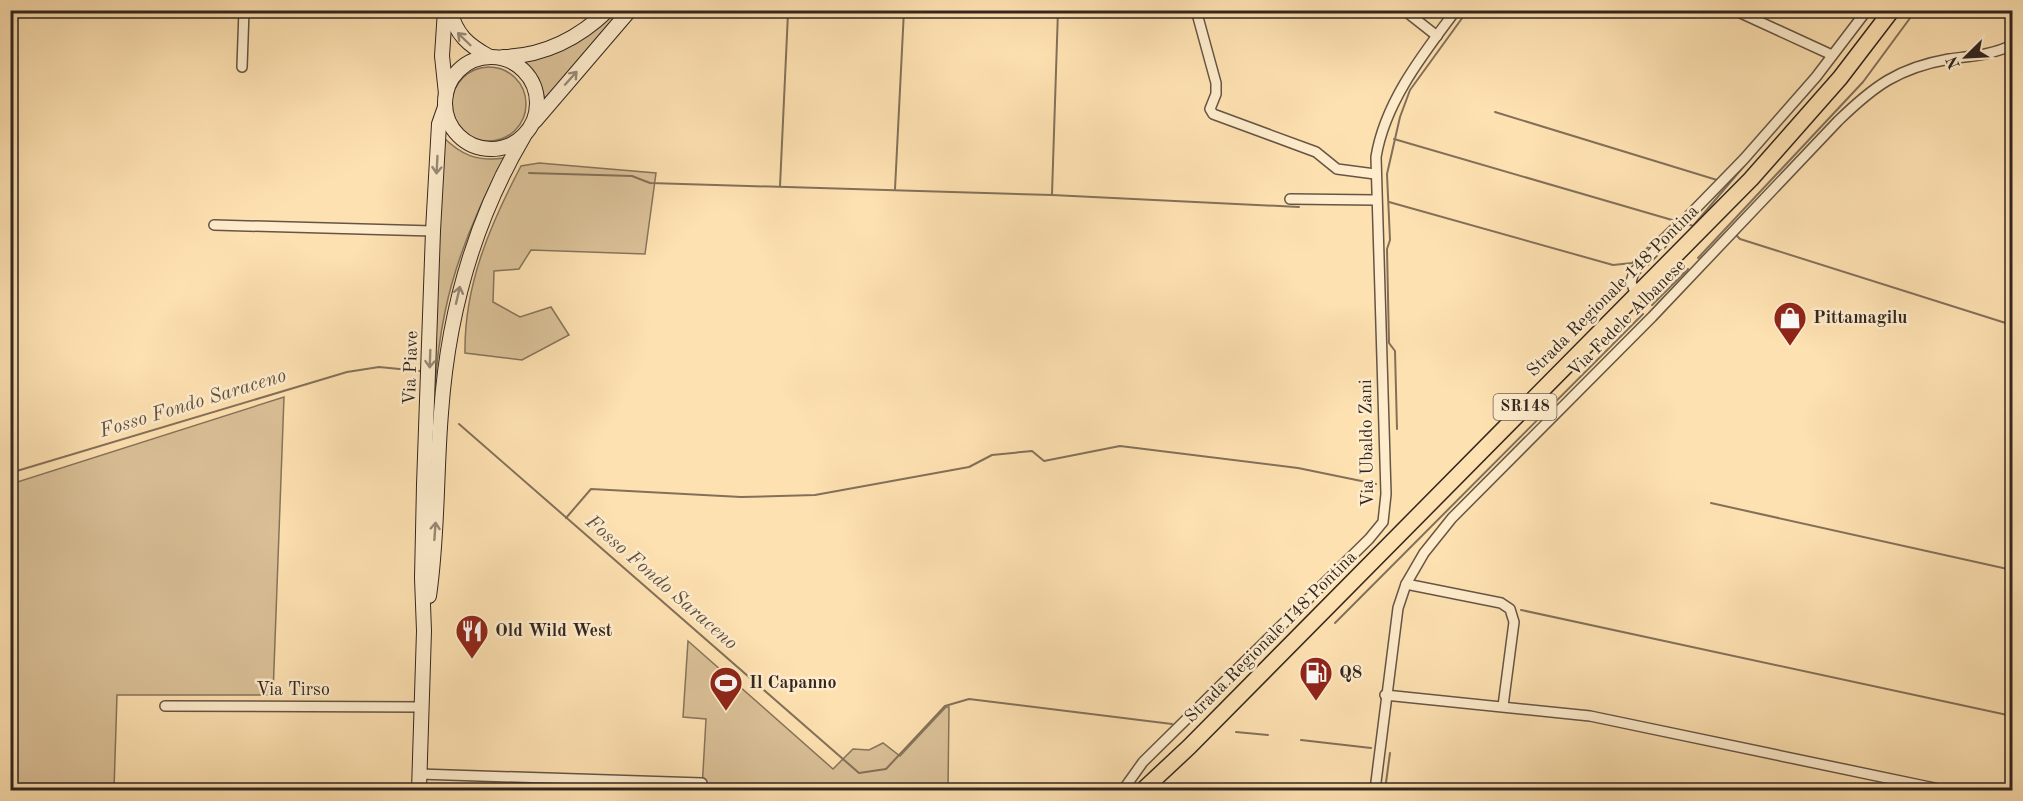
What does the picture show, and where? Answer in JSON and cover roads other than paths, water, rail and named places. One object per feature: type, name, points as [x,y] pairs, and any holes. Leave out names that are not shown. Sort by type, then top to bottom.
[{"type":"main road","name":"Via Piave","points":[[419,790],[424,631],[424,497],[433,231],[439,124],[446,101],[442,56],[445,10]]},
{"type":"main road","points":[[450,10],[452,23],[460,37],[494,57],[512,62],[532,81],[537,94],[533,122]]},
{"type":"main road","points":[[608,10],[583,32],[562,44],[527,56],[478,59],[457,72],[446,101],[449,122],[457,134],[469,143],[483,148],[498,149],[524,136],[533,122],[630,10]]},
{"type":"main road","name":"Strada Regionale 148 Pontina","points":[[1143,790],[1751,179],[1840,78],[1892,10]]},
{"type":"main road","name":"Via Piave","points":[[424,631],[432,577],[442,402],[454,316],[465,267],[480,221],[499,178],[524,136]]},
{"type":"street","points":[[242,67],[244,10]]},
{"type":"street","points":[[1196,10],[1216,83],[1216,94],[1210,110],[1213,114],[1316,152],[1337,169],[1375,174]]},
{"type":"street","points":[[1404,10],[1437,36]]},
{"type":"street","name":"Via Ubaldo Zani","points":[[1124,790],[1143,762],[1361,548],[1383,522],[1386,495],[1375,200],[1378,145],[1386,117],[1456,10]]},
{"type":"street","points":[[1734,10],[1832,55]]},
{"type":"street","points":[[1636,295],[1631,282],[1634,272],[1721,182],[1809,85],[1867,10]]},
{"type":"street","name":"Via Fedele Albanese","points":[[1375,790],[1397,612],[1406,584],[1424,553],[1452,518],[1733,233],[1838,122],[1885,80],[1918,66],[1985,55],[2013,45]]},
{"type":"street","points":[[1290,199],[1375,200]]},
{"type":"street","points":[[214,225],[433,231]]},
{"type":"street","points":[[1406,584],[1501,603],[1510,609],[1514,619],[1503,706]]},
{"type":"street","points":[[1385,695],[1503,706],[1639,724],[1944,790]]},
{"type":"street","name":"Via Tirso","points":[[165,706],[422,706]]},
{"type":"street","points":[[419,774],[702,783]]},
{"type":"waterway","points":[[895,189],[904,10]]},
{"type":"waterway","points":[[1052,194],[1058,10]]},
{"type":"waterway","points":[[1397,429],[1395,351],[1389,343],[1387,249],[1390,240],[1387,174],[1400,117],[1410,90],[1468,10]]},
{"type":"waterway","points":[[1827,70],[1873,10]]},
{"type":"waterway","points":[[1698,258],[1863,82],[1916,10]]},
{"type":"waterway","points":[[780,186],[788,13]]},
{"type":"waterway","points":[[1495,112],[1717,180]]},
{"type":"waterway","points":[[1394,139],[1679,222]]},
{"type":"waterway","points":[[1685,223],[1693,226],[1750,159]]},
{"type":"waterway","points":[[529,173],[632,176],[650,183],[1052,195],[1299,207]]},
{"type":"waterway","points":[[1389,202],[1613,265],[1632,263],[1675,221]]},
{"type":"waterway","points":[[1734,233],[1740,239],[2012,325]]},
{"type":"waterway","points":[[1652,305],[1688,269]]},
{"type":"waterway","points":[[1335,623],[1643,314]]},
{"type":"waterway","name":"Fosso Fondo Saraceno","points":[[10,473],[347,372],[379,367],[420,371]]},
{"type":"waterway","name":"Fosso Fondo Saraceno","points":[[459,424],[859,773],[886,769],[945,706],[969,699],[1172,724]]},
{"type":"waterway","points":[[566,518],[591,489],[741,497],[815,495],[969,467],[992,455],[1032,451],[1044,461],[1120,446],[1298,468],[1376,484]]},
{"type":"waterway","points":[[1711,503],[2012,570]]},
{"type":"waterway","points":[[1521,610],[2012,716]]},
{"type":"waterway","name":"Fosso Fondo Saraceno","points":[[1236,732],[1268,735]]},
{"type":"waterway","name":"Fosso Fondo Saraceno","points":[[1301,740],[1371,748]]},
{"type":"waterway","points":[[1385,790],[1390,753]]},
{"type":"place","name":"Pittamagilu","points":[[1790,347]]},
{"type":"place","name":"Old Wild West","points":[[472,660]]},
{"type":"place","name":"Q8","points":[[1316,702]]},
{"type":"place","name":"Il Capanno","points":[[726,712]]}]
